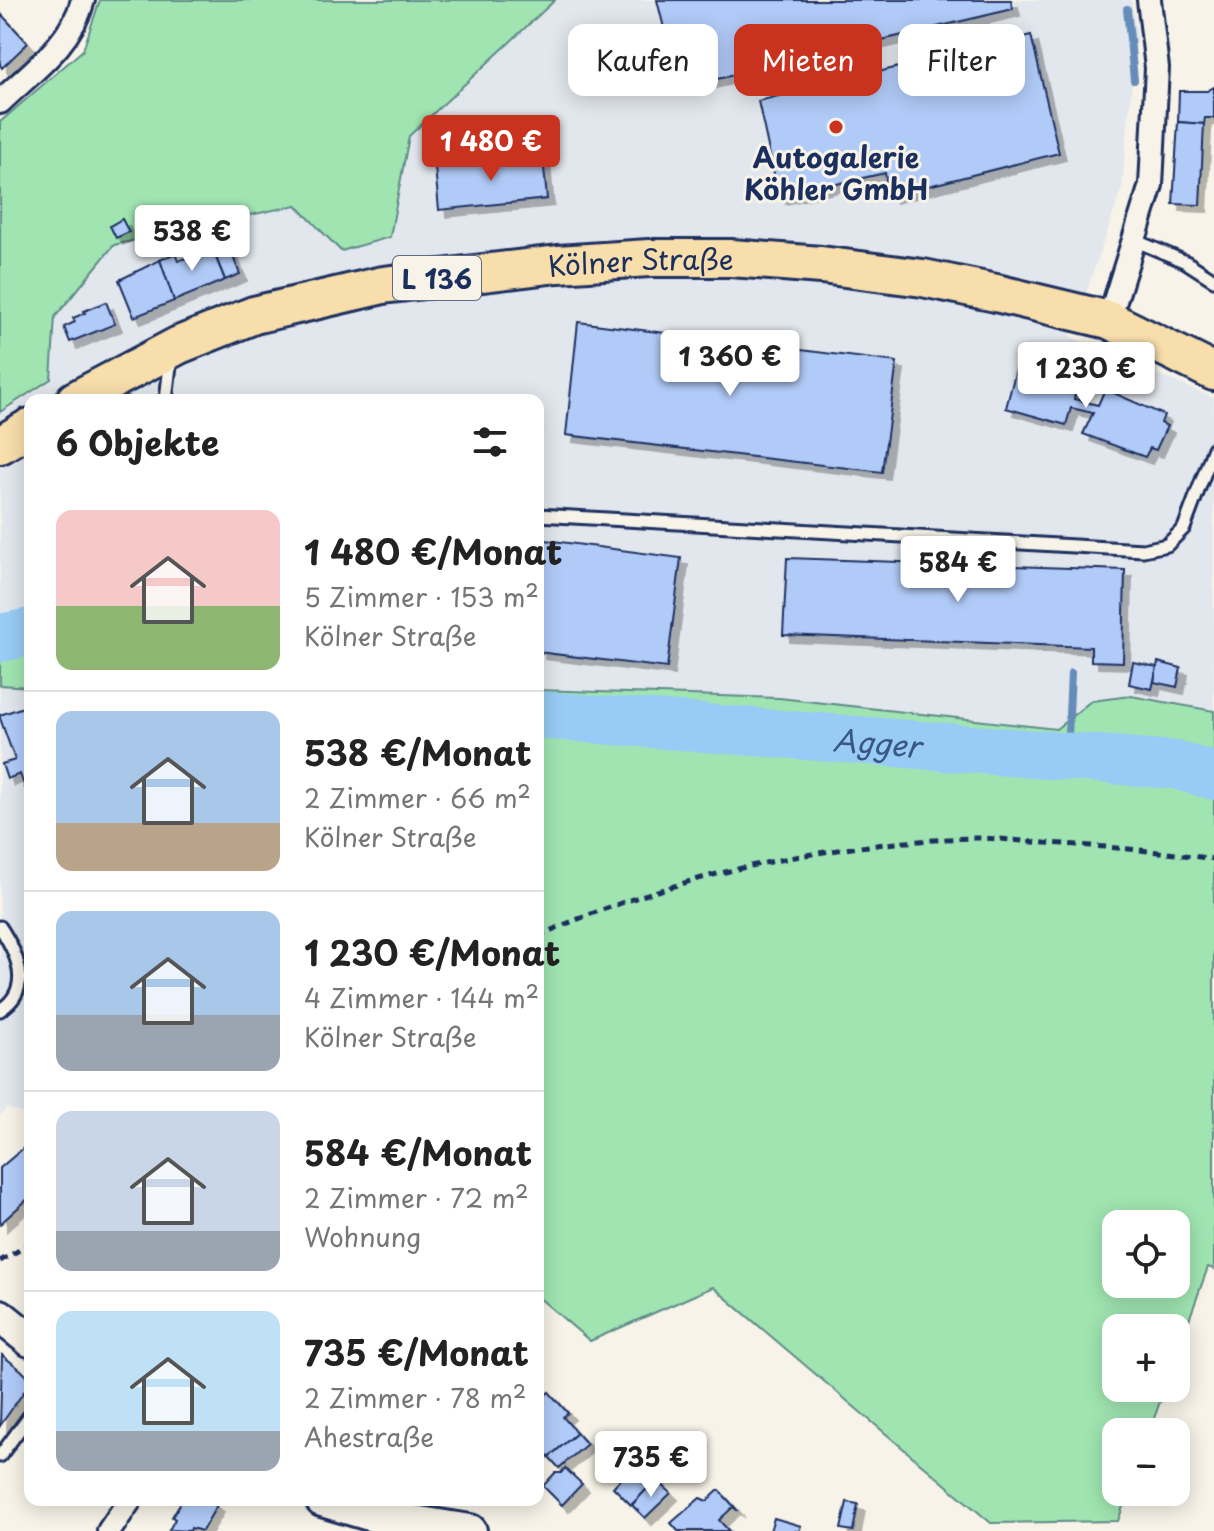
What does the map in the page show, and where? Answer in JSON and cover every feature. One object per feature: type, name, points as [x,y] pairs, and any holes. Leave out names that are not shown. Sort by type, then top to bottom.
[{"type":"main road","name":"Kölner Straße","points":[[86,394],[173,348],[254,315],[383,285],[558,264],[649,258],[731,258],[821,265],[910,276],[996,293],[1109,320],[1214,372]]},
{"type":"main road","points":[[0,445],[24,431]]},
{"type":"main road","points":[[0,1316],[24,1335]]},
{"type":"main road","points":[[342,1506],[376,1516],[470,1531]]},
{"type":"street","points":[[0,102],[64,42],[79,15],[83,0]]},
{"type":"street","points":[[1109,320],[1151,185],[1157,68],[1150,0]]},
{"type":"street","points":[[109,1531],[126,1506]]},
{"type":"lane","points":[[1134,240],[1186,262],[1214,280]]},
{"type":"lane","points":[[167,394],[173,348]]},
{"type":"lane","points":[[544,515],[1143,550],[1167,545],[1184,528],[1214,448]]},
{"type":"lane","points":[[0,927],[16,953],[20,986],[8,1005],[0,1010]]},
{"type":"lane","points":[[0,1456],[24,1423]]},
{"type":"path","points":[[544,934],[632,898],[729,870],[863,846],[975,838],[1145,849],[1214,859]]},
{"type":"path","points":[[0,1261],[24,1247]]},
{"type":"shaded area","points":[[555,0],[1131,0],[1137,34],[1122,188],[1071,337],[1214,398],[1214,711],[1131,696],[1091,701],[1056,729],[779,698],[544,690],[544,394],[28,394],[51,379],[55,317],[114,245],[296,205],[341,251],[390,237],[409,136]]},
{"type":"shaded area","points":[[24,396],[24,616],[0,618],[0,412]]},
{"type":"shaded area","points":[[0,685],[24,687],[24,1114],[7,1108],[0,1116]]},
{"type":"green space","points":[[100,0],[555,0],[409,136],[390,237],[341,251],[296,205],[114,245],[55,317],[51,379],[0,412],[0,122],[83,50]]},
{"type":"green space","points":[[24,616],[24,687],[0,685],[0,618]]},
{"type":"green space","points":[[544,690],[779,698],[1056,729],[1091,701],[1131,696],[1214,711],[1214,1269],[1208,1267],[1190,1317],[1190,1314],[1102,1314],[1102,1402],[1160,1402],[1154,1418],[1102,1418],[1102,1506],[1123,1506],[1118,1521],[991,1523],[713,1287],[590,1341],[544,1302]]},
{"type":"building","points":[[657,0],[1011,0],[1013,9],[950,24],[898,24],[898,36],[882,40],[882,24],[734,24],[734,75],[718,79],[718,24],[663,24]]},
{"type":"building","points":[[1,14],[28,43],[2,68],[0,65]]},
{"type":"building","points":[[1031,35],[1059,153],[889,196],[885,173],[779,197],[758,101],[779,96],[882,96],[882,71],[898,67],[898,96],[1025,96],[1025,36]]},
{"type":"building","points":[[1214,87],[1214,118],[1205,118],[1204,124],[1178,122],[1179,91],[1207,91]]},
{"type":"building","points":[[1178,122],[1204,124],[1200,205],[1173,204]]},
{"type":"building","points":[[518,153],[519,159],[543,157],[547,199],[439,210],[435,167],[508,160],[508,154]]},
{"type":"building","points":[[122,219],[129,232],[116,238],[110,226]]},
{"type":"building","points":[[205,229],[212,248],[198,253],[194,244],[189,246],[185,237]]},
{"type":"building","points":[[227,242],[240,274],[225,280],[212,248]]},
{"type":"building","points":[[212,248],[225,280],[174,301],[160,260],[175,253],[178,261]]},
{"type":"building","points":[[160,260],[174,301],[134,317],[119,280]]},
{"type":"building","points":[[106,302],[115,324],[70,342],[64,327],[75,322],[73,318],[84,311]]},
{"type":"building","points":[[578,322],[897,362],[882,472],[566,435]]},
{"type":"building","points":[[1018,362],[1078,379],[1074,399],[1098,405],[1105,389],[1164,415],[1161,423],[1167,426],[1156,450],[1150,448],[1145,457],[1083,434],[1093,413],[1071,408],[1066,425],[1006,408]]},
{"type":"building","points":[[544,540],[681,558],[667,668],[544,653]]},
{"type":"building","points":[[787,558],[1125,570],[1123,662],[1091,661],[1091,647],[783,635]]},
{"type":"building","points":[[1133,662],[1157,667],[1152,689],[1129,684]]},
{"type":"building","points":[[1158,662],[1181,668],[1177,687],[1154,682]]},
{"type":"building","points":[[24,707],[24,785],[20,774],[7,779],[2,764],[15,760],[0,715]]},
{"type":"building","points":[[24,1148],[24,1202],[0,1224],[0,1168]]},
{"type":"building","points":[[2,1355],[24,1373],[24,1392],[0,1426]]},
{"type":"building","points":[[549,1392],[568,1413],[563,1417],[577,1433],[549,1457],[544,1451],[544,1396]]},
{"type":"building","points":[[577,1433],[587,1444],[559,1468],[549,1457]]},
{"type":"building","points":[[631,1460],[654,1483],[631,1505],[613,1487],[625,1474],[621,1470]]},
{"type":"building","points":[[565,1468],[582,1484],[562,1505],[544,1487],[555,1473],[561,1473]]},
{"type":"building","points":[[656,1479],[671,1493],[645,1518],[632,1505]]},
{"type":"building","points":[[719,1490],[738,1511],[733,1507],[719,1520],[729,1531],[678,1531],[671,1523],[700,1498],[707,1501]]},
{"type":"building","points":[[847,1502],[858,1504],[853,1531],[841,1529]]},
{"type":"building","points":[[178,1506],[216,1506],[202,1531],[191,1528],[190,1531],[169,1530],[175,1519],[172,1517]]},
{"type":"building","points":[[774,1518],[801,1526],[799,1531],[770,1531]]},
{"type":"waterway","points":[[1127,9],[1134,80]]},
{"type":"waterway","name":"Agger","points":[[0,638],[24,633]]},
{"type":"waterway","points":[[1067,756],[1071,673]]},
{"type":"waterway","name":"Agger","points":[[544,715],[1175,765],[1214,776]]},
{"type":"place","name":"Autogalerie Köhler GmbH","points":[[836,127]]}]
